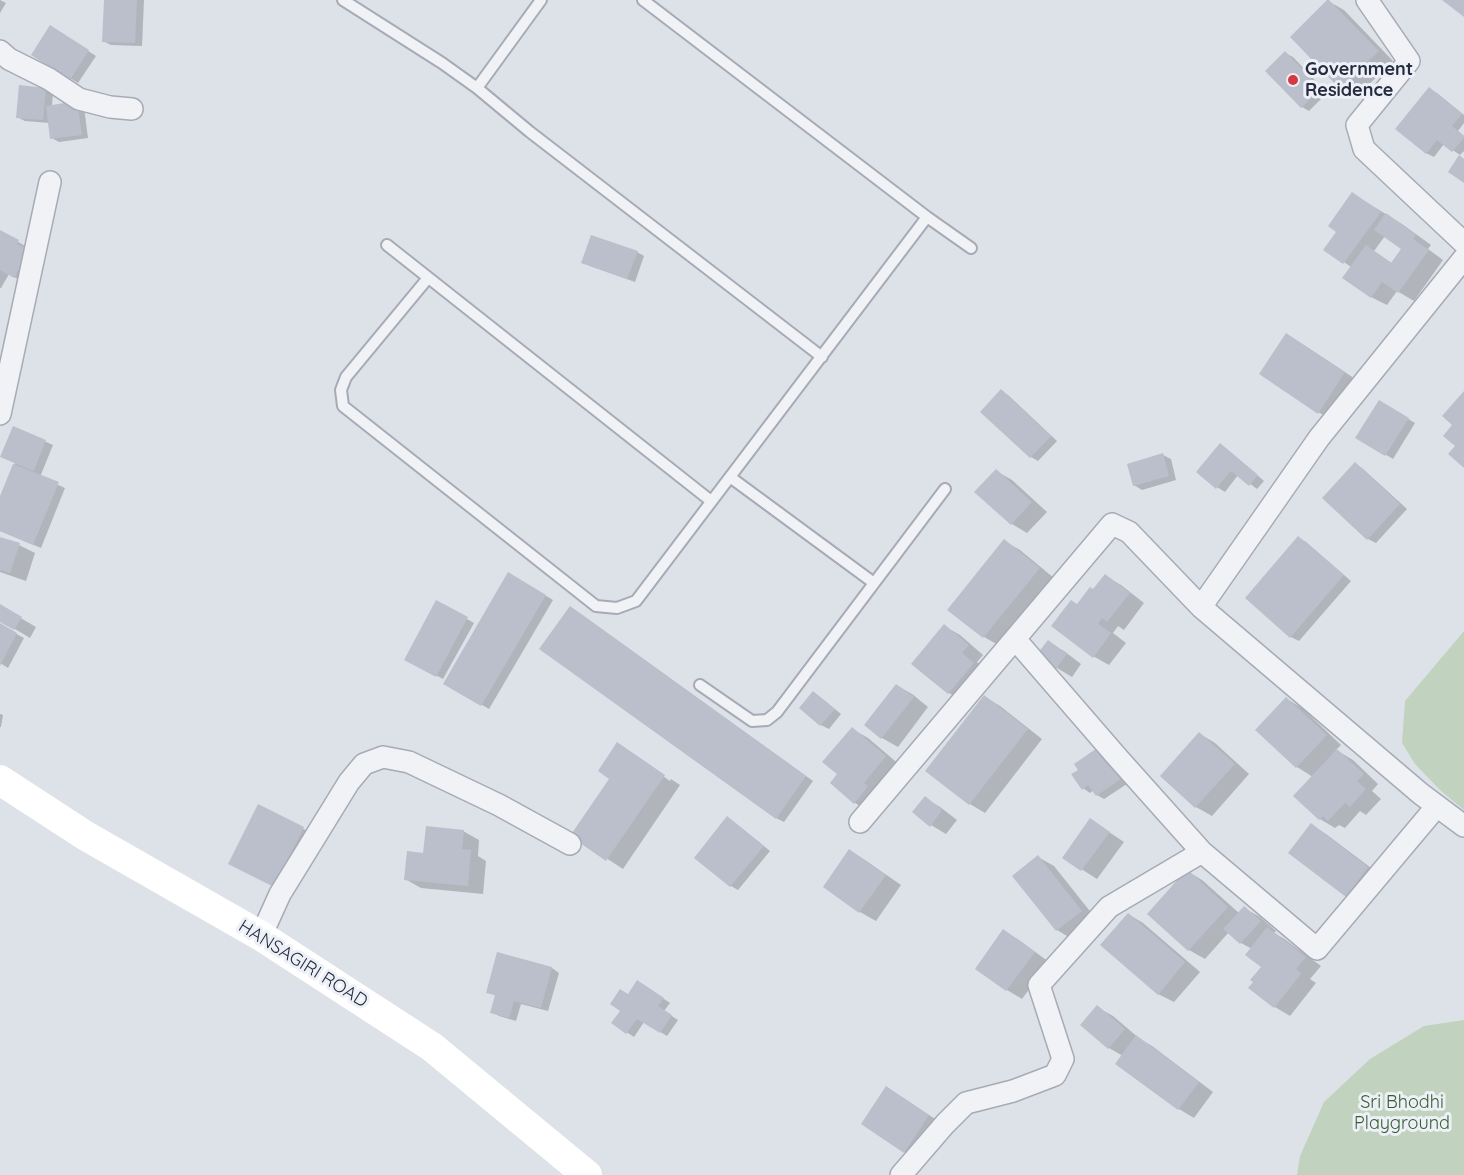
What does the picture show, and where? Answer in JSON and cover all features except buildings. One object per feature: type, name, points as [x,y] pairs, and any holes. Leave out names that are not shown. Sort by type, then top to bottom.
[{"type":"street","points":[[1367,0],[1409,61],[1357,125],[1364,149],[1464,243]]},
{"type":"street","points":[[0,51],[79,99],[110,107],[132,109]]},
{"type":"street","points":[[0,414],[50,182]]},
{"type":"street","points":[[1201,607],[1318,438],[1464,258]]},
{"type":"street","points":[[860,822],[1112,524],[1129,531],[1201,607],[1420,794],[1464,826]]},
{"type":"street","points":[[1015,639],[1202,852],[1317,950],[1437,806]]},
{"type":"street","points":[[261,936],[280,894],[349,782],[364,764],[383,757],[409,762],[500,805],[570,844]]},
{"type":"street","name":"HANSAGIRI ROAD","points":[[0,780],[86,836],[261,936],[432,1047],[587,1175]]},
{"type":"street","points":[[901,1175],[966,1103],[1012,1091],[1055,1075],[1063,1059],[1039,984],[1108,907],[1202,852]]},
{"type":"lane","points":[[343,0],[477,88],[530,132],[822,357]]},
{"type":"lane","points":[[477,88],[541,0]]},
{"type":"lane","points":[[643,0],[927,217],[971,248]]},
{"type":"lane","points":[[428,278],[346,377],[341,390],[344,406],[596,606],[617,608],[636,601],[927,217]]},
{"type":"lane","points":[[387,245],[711,501]]},
{"type":"lane","points":[[730,477],[874,583]]},
{"type":"lane","points":[[700,685],[752,721],[768,720],[777,712],[945,489]]},
{"type":"green space","points":[[1464,631],[1464,810],[1440,790],[1415,764],[1402,743],[1405,701]]},
{"type":"green space","name":"Sri Bhodhi Playground","points":[[1464,1020],[1464,1175],[1297,1175],[1300,1156],[1324,1102],[1370,1059],[1424,1026]]},
{"type":"place","name":"Government Residence","points":[[1293,80]]}]
